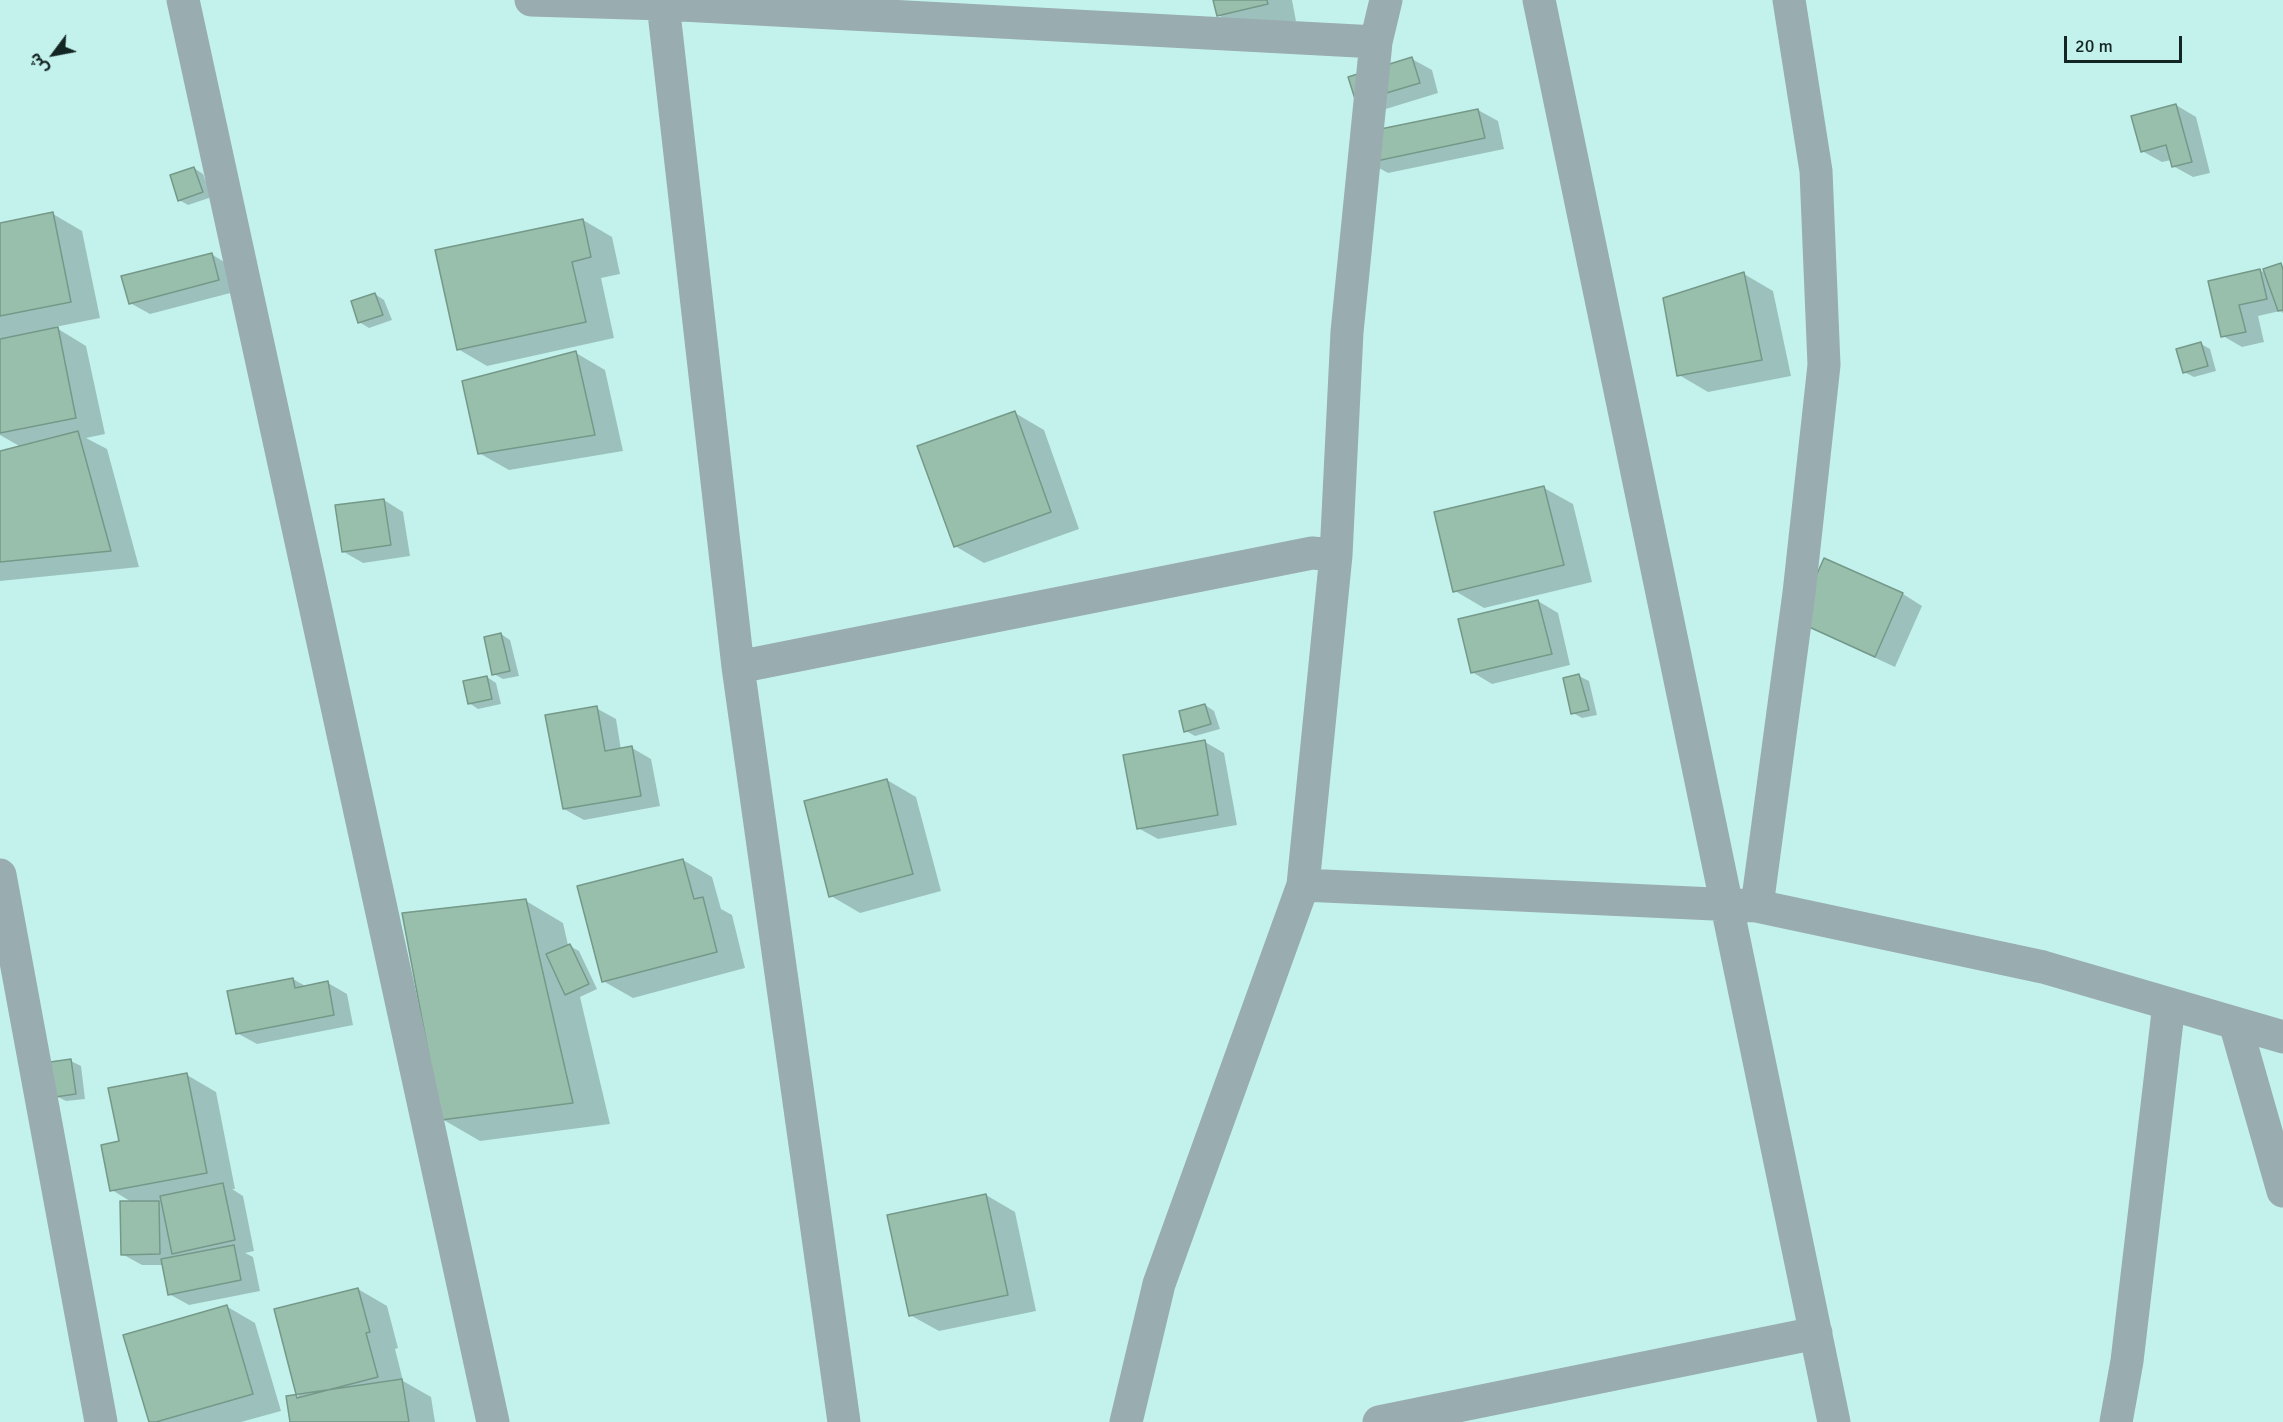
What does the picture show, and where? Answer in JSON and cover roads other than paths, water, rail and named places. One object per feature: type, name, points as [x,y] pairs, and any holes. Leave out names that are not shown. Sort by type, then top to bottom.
[{"type":"street","points":[[183,0],[493,1422]]},
{"type":"street","points":[[531,0],[1040,12],[1376,42]]},
{"type":"street","points":[[1126,1422],[1159,1284],[1303,885],[1336,555],[1347,332],[1376,42],[1386,0]]},
{"type":"street","points":[[1539,0],[1742,906],[1816,1333],[1834,1422]]},
{"type":"street","points":[[1742,906],[1799,593],[1824,365],[1816,171],[1788,0]]},
{"type":"street","points":[[663,4],[738,667],[844,1422]]},
{"type":"street","points":[[738,667],[1312,553],[1336,555]]},
{"type":"street","points":[[0,875],[12,1004],[101,1422]]},
{"type":"street","points":[[1303,885],[1742,906],[2043,967],[2283,1037]]},
{"type":"street","points":[[2116,1422],[2127,1361],[2169,1004]]},
{"type":"street","points":[[2235,1023],[2283,1191]]},
{"type":"street","points":[[1378,1422],[1816,1333]]}]
